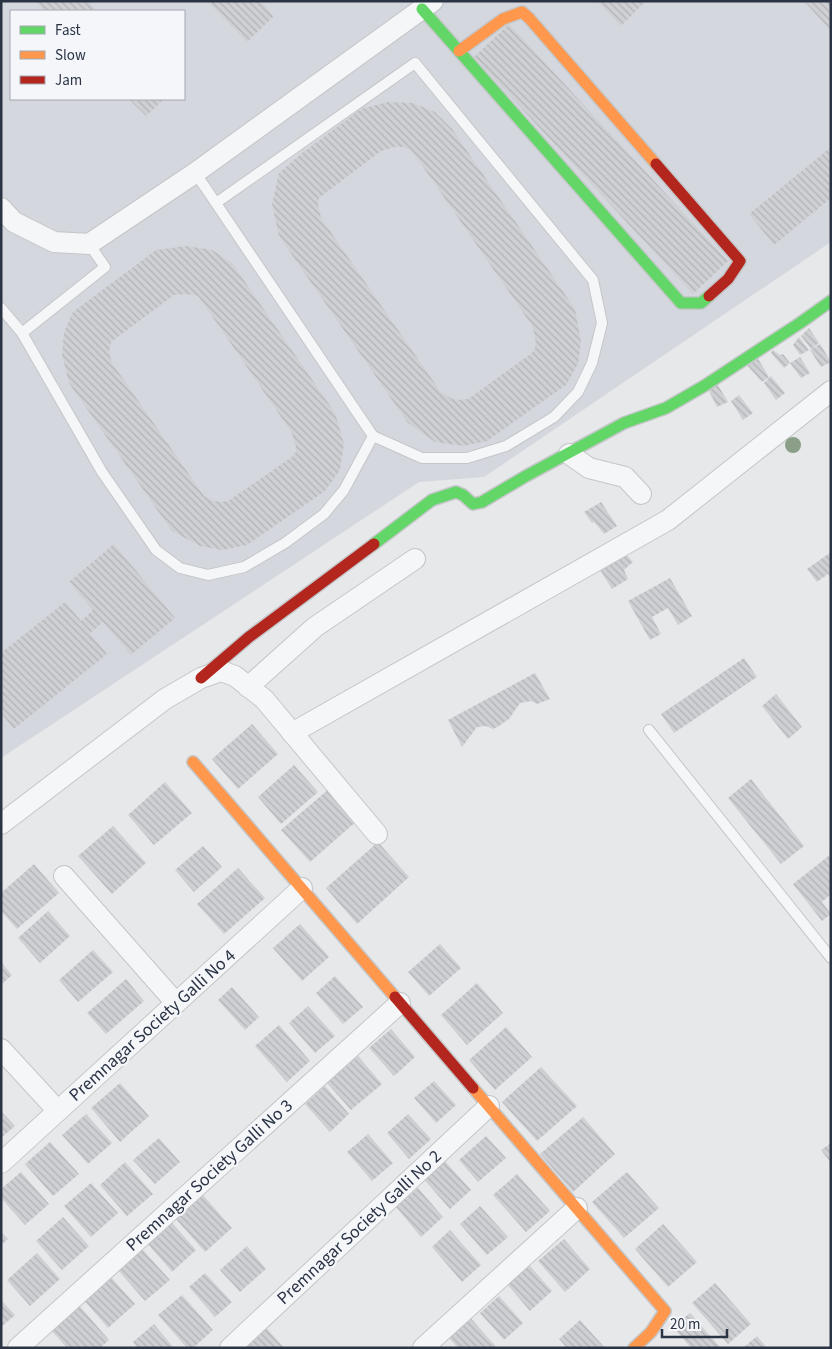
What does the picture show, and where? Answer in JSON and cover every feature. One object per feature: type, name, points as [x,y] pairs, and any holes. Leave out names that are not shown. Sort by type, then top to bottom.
[{"type":"street","points":[[1,208],[14,222],[54,242],[89,244],[195,172],[428,5],[459,51],[681,303],[702,303],[728,279],[740,261],[522,12],[503,19],[459,51]]},
{"type":"street","points":[[1,824],[165,699],[201,678],[249,637],[432,500],[456,492],[464,495],[473,504],[482,502],[624,423],[666,408],[704,386],[831,301]]},
{"type":"street","points":[[292,733],[668,520],[831,391]]},
{"type":"street","points":[[568,454],[589,468],[625,477],[641,494]]},
{"type":"street","points":[[248,687],[315,628],[415,559]]},
{"type":"street","points":[[201,678],[221,671],[235,676],[264,699],[377,834]]},
{"type":"street","points":[[193,762],[665,1311],[652,1332],[634,1348]]},
{"type":"street","points":[[64,876],[176,1003]]},
{"type":"street","name":"Premnagar Society Galli No 4","points":[[1,1163],[302,888]]},
{"type":"street","name":"Premnagar Society Galli No 3","points":[[18,1348],[400,1003]]},
{"type":"street","points":[[1,1049],[58,1111]]},
{"type":"street","name":"Premnagar Society Galli No 2","points":[[230,1348],[489,1106]]},
{"type":"street","points":[[423,1348],[577,1208]]},
{"type":"lane","points":[[195,172],[373,436],[422,458],[467,458],[506,446],[554,417],[578,392],[592,363],[602,323],[593,280],[415,63],[216,203]]},
{"type":"lane","points":[[22,333],[105,267],[89,244]]},
{"type":"lane","points":[[1,308],[22,333],[102,472],[156,550],[180,568],[208,575],[244,567],[285,543],[324,514],[344,490],[373,436]]},
{"type":"lane","points":[[649,730],[831,958]]},
{"type":"shaded area","points":[[1,1],[831,1],[831,242],[484,477],[419,482],[1,758]]},
{"type":"building","points":[[35,1],[88,1],[96,10],[43,10]]},
{"type":"building","points":[[207,1],[260,1],[274,16],[247,42]]},
{"type":"building","points":[[599,1],[646,1],[621,26]]},
{"type":"building","points":[[804,1],[831,1],[831,31]]},
{"type":"building","points":[[509,24],[728,261],[693,294],[474,57]]},
{"type":"building","points":[[130,100],[163,100],[146,116]]},
{"type":"building","points":[[388,102],[413,103],[435,112],[452,129],[575,309],[581,342],[578,364],[566,385],[487,441],[464,446],[435,442],[408,423],[279,236],[272,204],[279,173],[361,109]],"holes":[[[394,147],[403,147],[410,150],[417,158],[533,327],[536,343],[532,353],[468,399],[452,399],[440,391],[321,218],[318,204],[319,198],[381,151]]]},
{"type":"building","points":[[831,147],[831,198],[774,245],[749,214]]},
{"type":"building","points":[[186,246],[212,250],[232,263],[335,413],[344,444],[340,470],[325,491],[247,545],[222,550],[200,546],[172,531],[69,383],[62,355],[64,332],[73,312],[156,250]],"holes":[[[174,295],[195,295],[199,297],[292,433],[296,447],[296,452],[292,457],[228,501],[214,501],[204,496],[112,363],[109,352],[111,342]]]},
{"type":"building","points":[[809,328],[819,343],[811,349],[801,336]]},
{"type":"building","points":[[799,337],[809,350],[800,355],[793,345]]},
{"type":"building","points":[[820,344],[831,362],[821,367],[810,350]]},
{"type":"building","points":[[773,350],[780,355],[783,354],[790,363],[784,368],[771,353]]},
{"type":"building","points":[[757,357],[769,377],[762,382],[746,364]]},
{"type":"building","points":[[800,357],[810,373],[801,378],[790,363]]},
{"type":"building","points":[[771,376],[785,393],[776,400],[764,383]]},
{"type":"building","points":[[716,382],[728,402],[717,407],[708,389]]},
{"type":"building","points":[[739,395],[753,413],[743,420],[731,401]]},
{"type":"building","points":[[601,502],[617,526],[604,534],[584,512]]},
{"type":"building","points":[[114,544],[175,618],[131,655],[103,622],[90,633],[107,654],[14,729],[1,713],[1,653],[65,602],[81,621],[93,610],[69,582]]},
{"type":"building","points":[[831,552],[831,578],[828,574],[817,582],[807,569]]},
{"type":"building","points":[[626,554],[633,562],[624,570],[628,579],[612,589],[600,570]]},
{"type":"building","points":[[670,578],[692,616],[678,625],[668,608],[652,617],[661,634],[650,640],[628,601]]},
{"type":"building","points":[[744,658],[757,677],[674,733],[661,714]]},
{"type":"building","points":[[535,673],[550,699],[537,704],[531,701],[520,703],[509,719],[499,726],[493,729],[486,726],[477,727],[462,747],[448,720]]},
{"type":"building","points":[[776,694],[802,727],[788,739],[762,706]]},
{"type":"building","points":[[252,724],[278,754],[238,789],[212,759]]},
{"type":"building","points":[[294,765],[318,792],[281,824],[258,797]]},
{"type":"building","points":[[751,779],[804,846],[781,864],[728,798]]},
{"type":"building","points":[[165,782],[192,813],[154,845],[128,815]]},
{"type":"building","points":[[330,788],[358,820],[310,862],[281,830]]},
{"type":"building","points":[[113,826],[146,863],[112,894],[78,856]]},
{"type":"building","points":[[378,842],[409,877],[357,924],[326,888]]},
{"type":"building","points":[[203,846],[222,867],[194,892],[175,870]]},
{"type":"building","points":[[831,854],[831,894],[822,902],[831,914],[822,921],[793,884]]},
{"type":"building","points":[[34,864],[59,893],[17,929],[1,911],[1,893]]},
{"type":"building","points":[[238,868],[265,898],[224,934],[197,904]]},
{"type":"building","points":[[48,911],[70,936],[40,963],[18,938]]},
{"type":"building","points":[[300,924],[329,957],[302,981],[273,948]]},
{"type":"building","points":[[440,944],[461,968],[429,996],[408,972]]},
{"type":"building","points":[[93,950],[113,972],[78,1002],[59,980]]},
{"type":"building","points":[[1,962],[12,975],[1,985]]},
{"type":"building","points":[[335,976],[363,1007],[343,1024],[316,993]]},
{"type":"building","points":[[126,979],[144,1001],[106,1034],[87,1013]]},
{"type":"building","points":[[477,983],[503,1013],[467,1045],[441,1015]]},
{"type":"building","points":[[232,987],[259,1017],[245,1030],[218,1000]]},
{"type":"building","points":[[308,1006],[335,1036],[315,1053],[289,1023]]},
{"type":"building","points":[[279,1025],[310,1061],[287,1082],[255,1046]]},
{"type":"building","points":[[506,1027],[532,1057],[495,1090],[469,1060]]},
{"type":"building","points":[[391,1029],[415,1057],[394,1076],[369,1048]]},
{"type":"building","points":[[358,1056],[382,1084],[351,1110],[327,1083]]},
{"type":"building","points":[[541,1067],[577,1106],[537,1141],[502,1102]]},
{"type":"building","points":[[434,1081],[456,1105],[436,1123],[414,1098]]},
{"type":"building","points":[[120,1083],[149,1116],[120,1142],[91,1108]]},
{"type":"building","points":[[325,1086],[349,1114],[330,1132],[305,1104]]},
{"type":"building","points":[[1,1111],[15,1126],[1,1138]]},
{"type":"building","points":[[86,1114],[112,1143],[88,1164],[62,1135]]},
{"type":"building","points":[[408,1114],[431,1139],[409,1159],[387,1133]]},
{"type":"building","points":[[583,1117],[615,1154],[573,1192],[540,1154]]},
{"type":"building","points":[[368,1134],[393,1163],[372,1181],[347,1152]]},
{"type":"building","points":[[486,1136],[506,1158],[478,1182],[459,1160]]},
{"type":"building","points":[[159,1138],[180,1162],[155,1184],[133,1160]]},
{"type":"building","points":[[50,1142],[79,1174],[53,1196],[25,1164]]},
{"type":"building","points":[[831,1143],[831,1163],[821,1150]]},
{"type":"building","points":[[442,1158],[471,1190],[450,1209],[421,1176]]},
{"type":"building","points":[[125,1162],[153,1194],[127,1216],[100,1185]]},
{"type":"building","points":[[21,1172],[49,1204],[25,1225],[1,1198],[1,1189]]},
{"type":"building","points":[[627,1172],[659,1208],[624,1238],[592,1202]]},
{"type":"building","points":[[517,1174],[550,1211],[526,1232],[493,1195]]},
{"type":"building","points":[[91,1183],[118,1213],[91,1237],[64,1206]]},
{"type":"building","points":[[418,1188],[443,1217],[421,1237],[396,1207]]},
{"type":"building","points":[[202,1194],[232,1228],[205,1252],[175,1218]]},
{"type":"building","points":[[480,1206],[508,1237],[487,1255],[460,1224]]},
{"type":"building","points":[[63,1217],[89,1246],[62,1270],[36,1241]]},
{"type":"building","points":[[167,1217],[196,1250],[172,1272],[143,1238]]},
{"type":"building","points":[[663,1224],[697,1262],[668,1287],[635,1249]]},
{"type":"building","points":[[450,1230],[481,1265],[462,1282],[432,1247]]},
{"type":"building","points":[[1,1232],[8,1239],[1,1245]]},
{"type":"building","points":[[564,1239],[590,1269],[565,1292],[538,1261]]},
{"type":"building","points":[[247,1246],[266,1269],[240,1292],[220,1270]]},
{"type":"building","points":[[141,1248],[170,1280],[145,1301],[117,1269]]},
{"type":"building","points":[[37,1253],[60,1279],[30,1306],[7,1280]]},
{"type":"building","points":[[529,1265],[552,1291],[530,1311],[507,1284]]},
{"type":"building","points":[[205,1273],[232,1302],[215,1317],[189,1287]]},
{"type":"building","points":[[109,1275],[135,1304],[108,1328],[82,1298]]},
{"type":"building","points":[[715,1283],[751,1324],[728,1344],[692,1303]]},
{"type":"building","points":[[182,1295],[213,1330],[193,1348],[187,1348],[158,1315]]},
{"type":"building","points":[[499,1296],[523,1323],[504,1340],[480,1313]]},
{"type":"building","points":[[1,1300],[15,1315],[1,1327]]},
{"type":"building","points":[[78,1304],[109,1340],[100,1348],[67,1348],[50,1329]]},
{"type":"building","points":[[690,1313],[721,1348],[691,1348],[673,1327]]},
{"type":"building","points":[[468,1315],[497,1348],[458,1348],[446,1335]]},
{"type":"building","points":[[580,1320],[605,1348],[567,1348],[559,1339]]},
{"type":"building","points":[[262,1323],[284,1348],[234,1348]]},
{"type":"building","points":[[154,1324],[174,1348],[138,1348],[133,1342]]},
{"type":"building","points":[[757,1336],[767,1348],[743,1348]]},
{"type":"traffic: fast","points":[[422,9],[681,303],[701,303],[709,296]]},
{"type":"traffic: fast","points":[[374,544],[432,500],[456,492],[463,495],[473,504],[482,502],[624,423],[666,408],[704,386],[831,301]]},
{"type":"traffic: slow","points":[[459,51],[503,19],[522,12],[656,164]]},
{"type":"traffic: slow","points":[[193,762],[395,997]]},
{"type":"traffic: slow","points":[[473,1088],[665,1311],[651,1332],[634,1348]]},
{"type":"traffic: jam","points":[[656,164],[740,261],[728,279],[709,296]]},
{"type":"traffic: jam","points":[[201,678],[249,637],[374,544]]},
{"type":"traffic: jam","points":[[395,997],[473,1088]]}]
